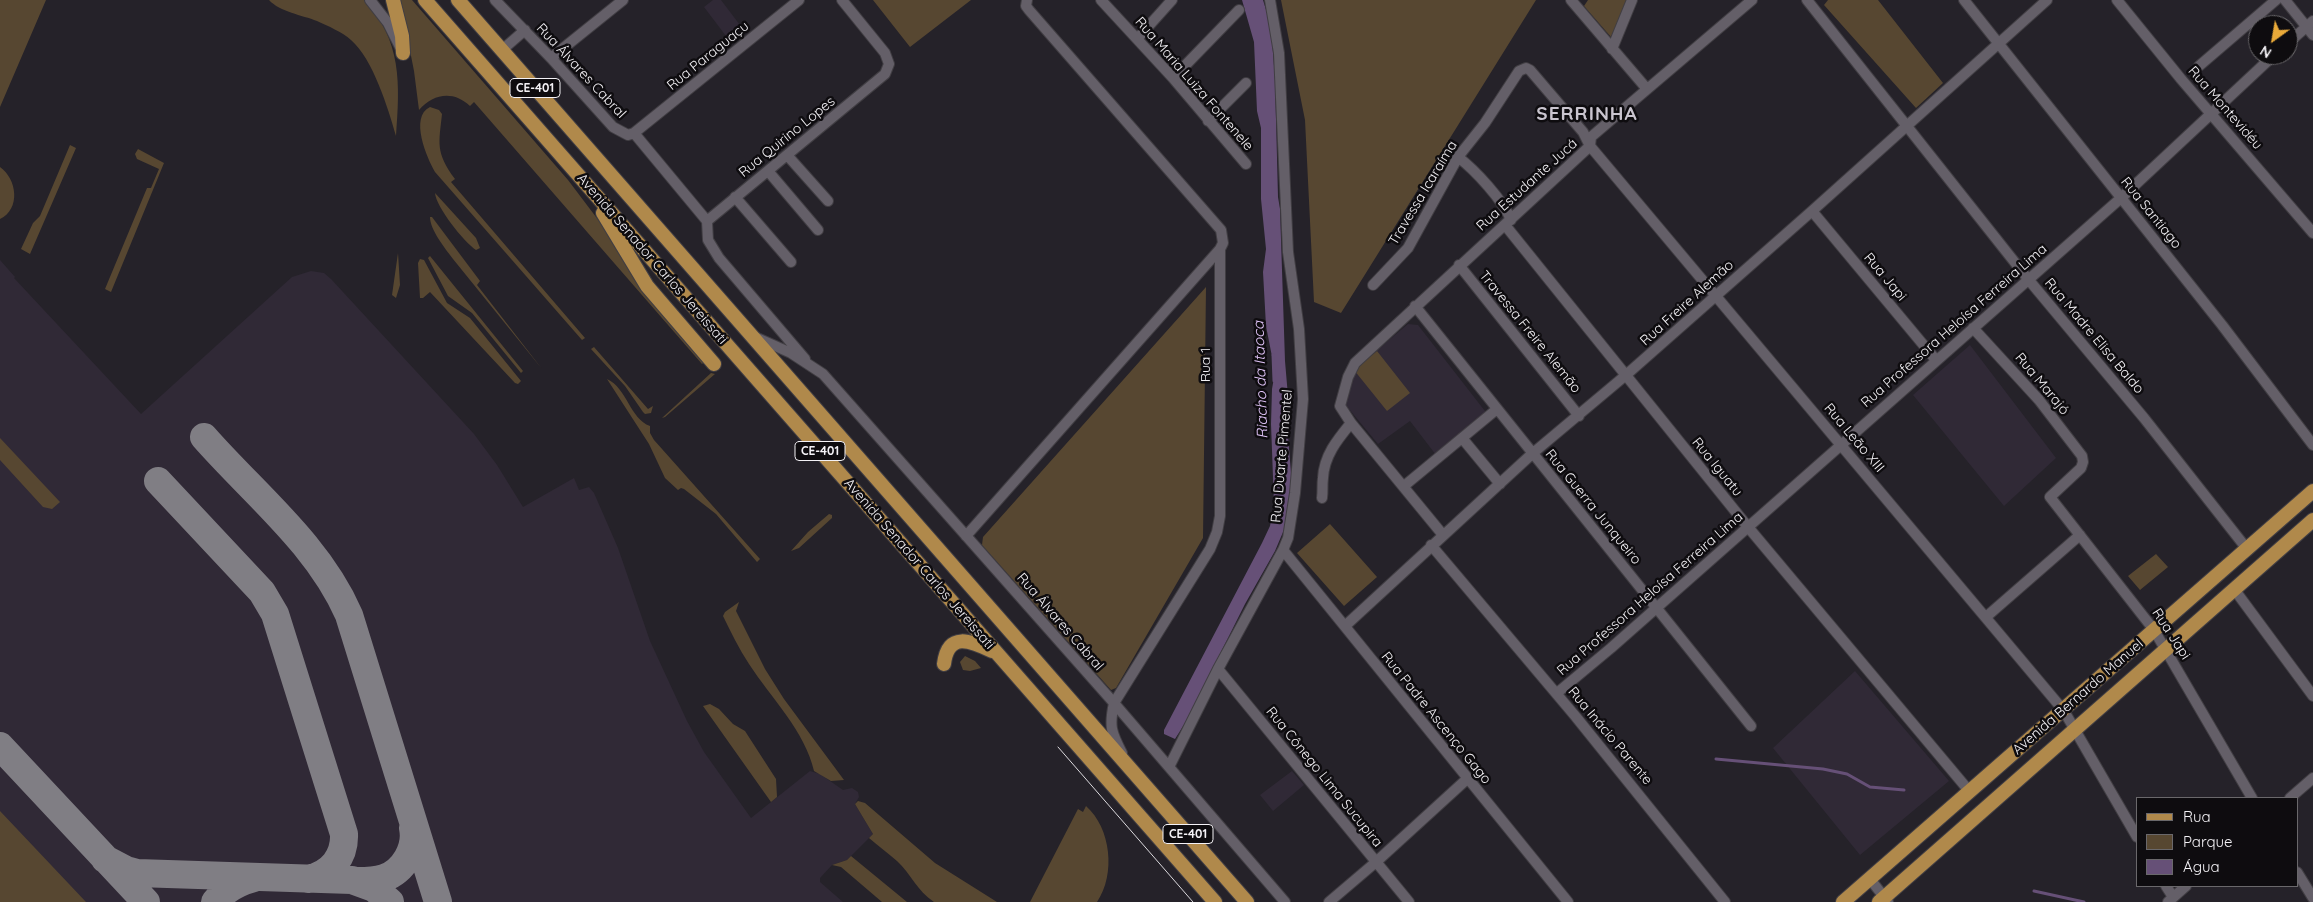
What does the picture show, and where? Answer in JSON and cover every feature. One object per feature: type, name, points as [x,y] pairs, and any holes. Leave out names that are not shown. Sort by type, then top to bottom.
[{"type":"main road","points":[[393,0],[402,36],[403,53]]},
{"type":"main road","name":"Avenida Senador Carlos Jereissati","points":[[425,0],[1215,902]]},
{"type":"main road","name":"Avenida Senador Carlos Jereissati","points":[[458,0],[1247,902]]},
{"type":"main road","points":[[583,180],[647,286],[714,364]]},
{"type":"main road","name":"Avenida Bernardo Manuel","points":[[1843,902],[2064,711],[2313,491]]},
{"type":"main road","name":"Avenida Bernardo Manuel","points":[[1884,900],[2165,648],[2313,520]]},
{"type":"main road","points":[[944,664],[948,650],[955,642],[962,640],[973,641],[998,654]]},
{"type":"street","points":[[370,0],[388,23],[403,53]]},
{"type":"street","name":"Rua Álvares Cabral","points":[[495,0],[551,58],[613,128],[628,135],[634,133],[707,221],[708,240],[719,258],[810,365]]},
{"type":"street","points":[[551,58],[623,0]]},
{"type":"street","name":"Rua Paraguaçu","points":[[634,133],[799,0]]},
{"type":"street","name":"Rua Quirino Lopes","points":[[707,221],[885,74],[889,64],[886,53],[842,0]]},
{"type":"street","name":"Rua Maria Luiza Fontenele","points":[[1101,0],[1137,38],[1246,164]]},
{"type":"street","points":[[1137,38],[1172,0]]},
{"type":"street","name":"Rua Duarte Pimentel","points":[[1170,767],[1218,669],[1283,550],[1288,538],[1295,493],[1303,399],[1299,329],[1288,252],[1279,53],[1270,0]]},
{"type":"street","points":[[1571,0],[1647,89]]},
{"type":"street","points":[[1580,10],[1585,0]]},
{"type":"street","points":[[1612,49],[1632,0]]},
{"type":"street","name":"Rua Estudante Jucá","points":[[1351,423],[1340,406],[1348,376],[1355,363],[1590,146],[1591,137],[1752,0]]},
{"type":"street","name":"Rua Madre Elisa Baldo","points":[[1807,0],[2028,279],[2144,418],[2246,549]]},
{"type":"street","name":"Rua Santiago","points":[[1964,0],[2222,325],[2313,445]]},
{"type":"street","name":"Rua Freire Alemão","points":[[1346,626],[1431,545],[1533,453],[1626,376],[1812,212],[1906,125],[2047,0]]},
{"type":"street","name":"Rua Montevidéu","points":[[2118,0],[2175,72],[2313,233]]},
{"type":"street","points":[[2199,66],[2276,0]]},
{"type":"street","points":[[2285,0],[2311,28],[2298,36]]},
{"type":"street","name":"Rua 1","points":[[1027,1],[1029,10],[1221,230],[1223,243],[1220,248],[1220,506],[1217,532],[1210,549],[1114,703],[1110,719],[1111,733],[1129,767]]},
{"type":"street","points":[[1172,78],[1239,10]]},
{"type":"street","points":[[502,50],[524,30]]},
{"type":"street","name":"Rua Professora Heloísa Ferreira Lima","points":[[1557,693],[2121,198],[2263,65]]},
{"type":"street","name":"Travessa Icaraíma","points":[[1373,286],[1408,248],[1458,157],[1485,123],[1519,71],[1526,68],[1530,70]]},
{"type":"street","name":"Rua Leão XIII","points":[[1530,70],[1584,132],[1590,146],[2064,711],[2136,835]]},
{"type":"street","points":[[1208,121],[1246,83]]},
{"type":"street","points":[[787,155],[828,201]]},
{"type":"street","name":"Rua Iguatu","points":[[1458,157],[1481,179],[1504,207],[1508,222],[1626,376],[1748,527],[1970,792]]},
{"type":"street","points":[[768,171],[818,230]]},
{"type":"street","points":[[735,198],[791,262]]},
{"type":"street","name":"Rua Japi","points":[[1812,212],[1936,360]]},
{"type":"street","points":[[966,536],[1220,248]]},
{"type":"street","name":"Travessa Freire Alemão","points":[[1459,265],[1579,416]]},
{"type":"street","name":"Rua Guerra Junqueiro","points":[[1415,306],[1751,726]]},
{"type":"street","name":"Rua Marajó","points":[[1973,328],[2039,400],[2082,456],[2081,468],[2050,497]]},
{"type":"street","name":"Rua Álvares Cabral","points":[[754,337],[779,347],[823,374],[1114,703],[1285,902]]},
{"type":"street","points":[[1404,486],[1497,409]]},
{"type":"street","points":[[1322,498],[1327,460],[1334,444],[1351,423],[1443,535]]},
{"type":"street","points":[[1462,438],[1500,484]]},
{"type":"street","name":"Rua Japi","points":[[2050,497],[2154,630],[2251,797]]},
{"type":"street","points":[[1986,617],[2080,534]]},
{"type":"street","name":"Rua Inácio Parente","points":[[1431,545],[1557,693],[1726,902]]},
{"type":"street","name":"Rua Padre Ascenço Gago","points":[[1283,550],[1568,902]]},
{"type":"street","points":[[2234,589],[2313,696]]},
{"type":"street","name":"Rua Cônego Lima Sucupira","points":[[1218,669],[1409,902]]},
{"type":"street","points":[[2291,797],[2313,778]]},
{"type":"street","points":[[1329,902],[1467,779]]},
{"type":"street","points":[[2298,874],[2313,898]]},
{"type":"street","points":[[1870,879],[1884,900]]},
{"type":"street","points":[[2166,887],[2170,900],[2185,887]]},
{"type":"shaded area","points":[[713,0],[721,0],[743,29],[729,40],[704,7]]},
{"type":"shaded area","points":[[0,260],[14,278],[141,414],[292,277],[311,271],[324,273],[474,434],[497,465],[523,507],[574,478],[579,490],[589,487],[594,493],[618,548],[650,641],[687,721],[704,752],[751,818],[810,771],[820,774],[843,790],[852,788],[858,792],[859,797],[855,804],[873,834],[847,860],[832,865],[820,878],[820,882],[843,902],[0,902]]},
{"type":"shaded area","points":[[1408,324],[1418,325],[1488,415],[1436,455],[1410,421],[1378,444],[1344,403],[1353,370]]},
{"type":"shaded area","points":[[1970,345],[2056,458],[2004,506],[1913,395]]},
{"type":"shaded area","points":[[1855,671],[1949,781],[1860,855],[1773,748]]},
{"type":"shaded area","points":[[1292,771],[1304,785],[1273,811],[1260,795]]},
{"type":"green space","points":[[0,0],[46,0],[0,107]]},
{"type":"green space","points":[[269,0],[364,0],[386,31],[396,64],[398,98],[396,136],[379,85],[359,48],[335,29],[279,8]]},
{"type":"green space","points":[[400,0],[412,0],[568,180],[705,361],[702,364],[474,102],[470,106],[457,98],[443,96],[430,100],[419,110],[414,71]]},
{"type":"green space","points":[[873,0],[971,0],[910,47]]},
{"type":"green space","points":[[1281,0],[1536,0],[1341,313],[1314,302],[1305,120]]},
{"type":"green space","points":[[1588,0],[1628,0],[1611,37],[1584,6]]},
{"type":"green space","points":[[1828,0],[1878,0],[1943,83],[1916,108],[1824,5]]},
{"type":"green space","points":[[430,107],[439,110],[442,114],[440,147],[444,162],[455,179],[451,182],[585,338],[582,340],[435,172],[424,148],[420,128],[424,112]]},
{"type":"green space","points":[[70,145],[76,148],[30,254],[21,249],[33,223],[40,216]]},
{"type":"green space","points":[[138,149],[164,163],[111,292],[105,289],[147,188],[151,188],[159,169],[137,159],[135,154]]},
{"type":"green space","points":[[0,167],[6,172],[13,186],[14,201],[7,214],[0,219]]},
{"type":"green space","points":[[435,193],[476,238],[480,248],[476,250],[458,232],[440,207]]},
{"type":"green space","points":[[430,217],[432,217],[480,281],[477,285],[542,369],[446,250],[432,228]]},
{"type":"green space","points":[[398,253],[400,285],[396,298],[392,295]]},
{"type":"green space","points":[[430,256],[523,371],[521,373],[472,313],[448,296],[428,258]]},
{"type":"green space","points":[[420,259],[424,260],[447,303],[470,318],[521,381],[518,384],[430,292],[423,298],[420,298],[418,263]]},
{"type":"green space","points":[[1206,287],[1203,538],[1116,688],[1111,690],[982,545],[983,537]]},
{"type":"green space","points":[[594,347],[648,409],[653,406],[651,413],[645,414],[643,412],[625,386],[591,349]]},
{"type":"green space","points":[[1377,351],[1410,393],[1387,411],[1354,370]]},
{"type":"green space","points":[[711,373],[715,374],[662,418]]},
{"type":"green space","points":[[607,379],[619,389],[638,417],[650,426],[650,433],[654,440],[760,559],[757,562],[716,514],[684,489],[678,490],[665,478],[649,444]]},
{"type":"green space","points":[[0,438],[60,502],[52,509],[43,507],[0,460]]},
{"type":"green space","points":[[829,514],[832,515],[832,518],[799,548],[791,551],[808,532]]},
{"type":"green space","points":[[1330,524],[1377,577],[1344,606],[1297,553]]},
{"type":"green space","points":[[2156,554],[2168,567],[2140,590],[2128,576]]},
{"type":"green space","points":[[739,602],[736,611],[765,669],[784,699],[844,780],[831,781],[814,771],[810,756],[803,742],[742,652],[723,616],[725,612]]},
{"type":"green space","points":[[965,656],[975,661],[981,668],[970,671],[963,670],[960,662]]},
{"type":"green space","points":[[710,704],[719,709],[733,724],[745,731],[776,779],[777,797],[771,802],[703,706]]},
{"type":"green space","points":[[858,801],[865,803],[935,863],[997,902],[934,902],[928,898],[897,861],[869,838],[873,834],[855,804]]},
{"type":"green space","points":[[1086,806],[1101,826],[1108,852],[1107,878],[1097,902],[1030,902],[1078,809],[1083,812]]},
{"type":"green space","points":[[0,811],[86,902],[0,902]]},
{"type":"green space","points":[[851,856],[907,902],[882,902],[841,867],[832,865],[847,860]]},
{"type":"water","points":[[1242,0],[1263,0],[1271,26],[1275,79],[1285,361],[1289,408],[1287,424],[1292,485],[1286,525],[1275,551],[1245,604],[1187,720],[1175,739],[1164,734],[1164,730],[1262,543],[1270,526],[1274,504],[1271,424],[1272,389],[1275,372],[1266,326],[1263,272],[1266,249],[1261,199],[1261,128],[1257,111],[1254,42]]},
{"type":"waterway","name":"Riacho da Itaoca","points":[[1273,355],[1274,381]]},
{"type":"waterway","points":[[1716,759],[1823,769],[1847,774],[1870,787],[1904,790]]},
{"type":"waterway","points":[[2034,891],[2084,902]]},
{"type":"taxiway","points":[[204,437],[284,521],[320,565],[336,589],[349,615],[438,902]]},
{"type":"taxiway","points":[[158,481],[262,592],[275,614],[344,834],[342,850],[335,863],[330,869],[308,879]]},
{"type":"taxiway","points":[[0,746],[146,902]]},
{"type":"taxiway","points":[[357,881],[381,879],[398,870],[411,851],[414,836],[413,828]]},
{"type":"taxiway","points":[[105,859],[126,870],[137,873],[352,880],[374,888],[390,902]]},
{"type":"taxiway","points":[[215,902],[223,893],[254,878]]},
{"type":"tram line","points":[[1058,747],[1193,902]]},
{"type":"district","name":"SERRINHA","points":[[1587,114]]}]
